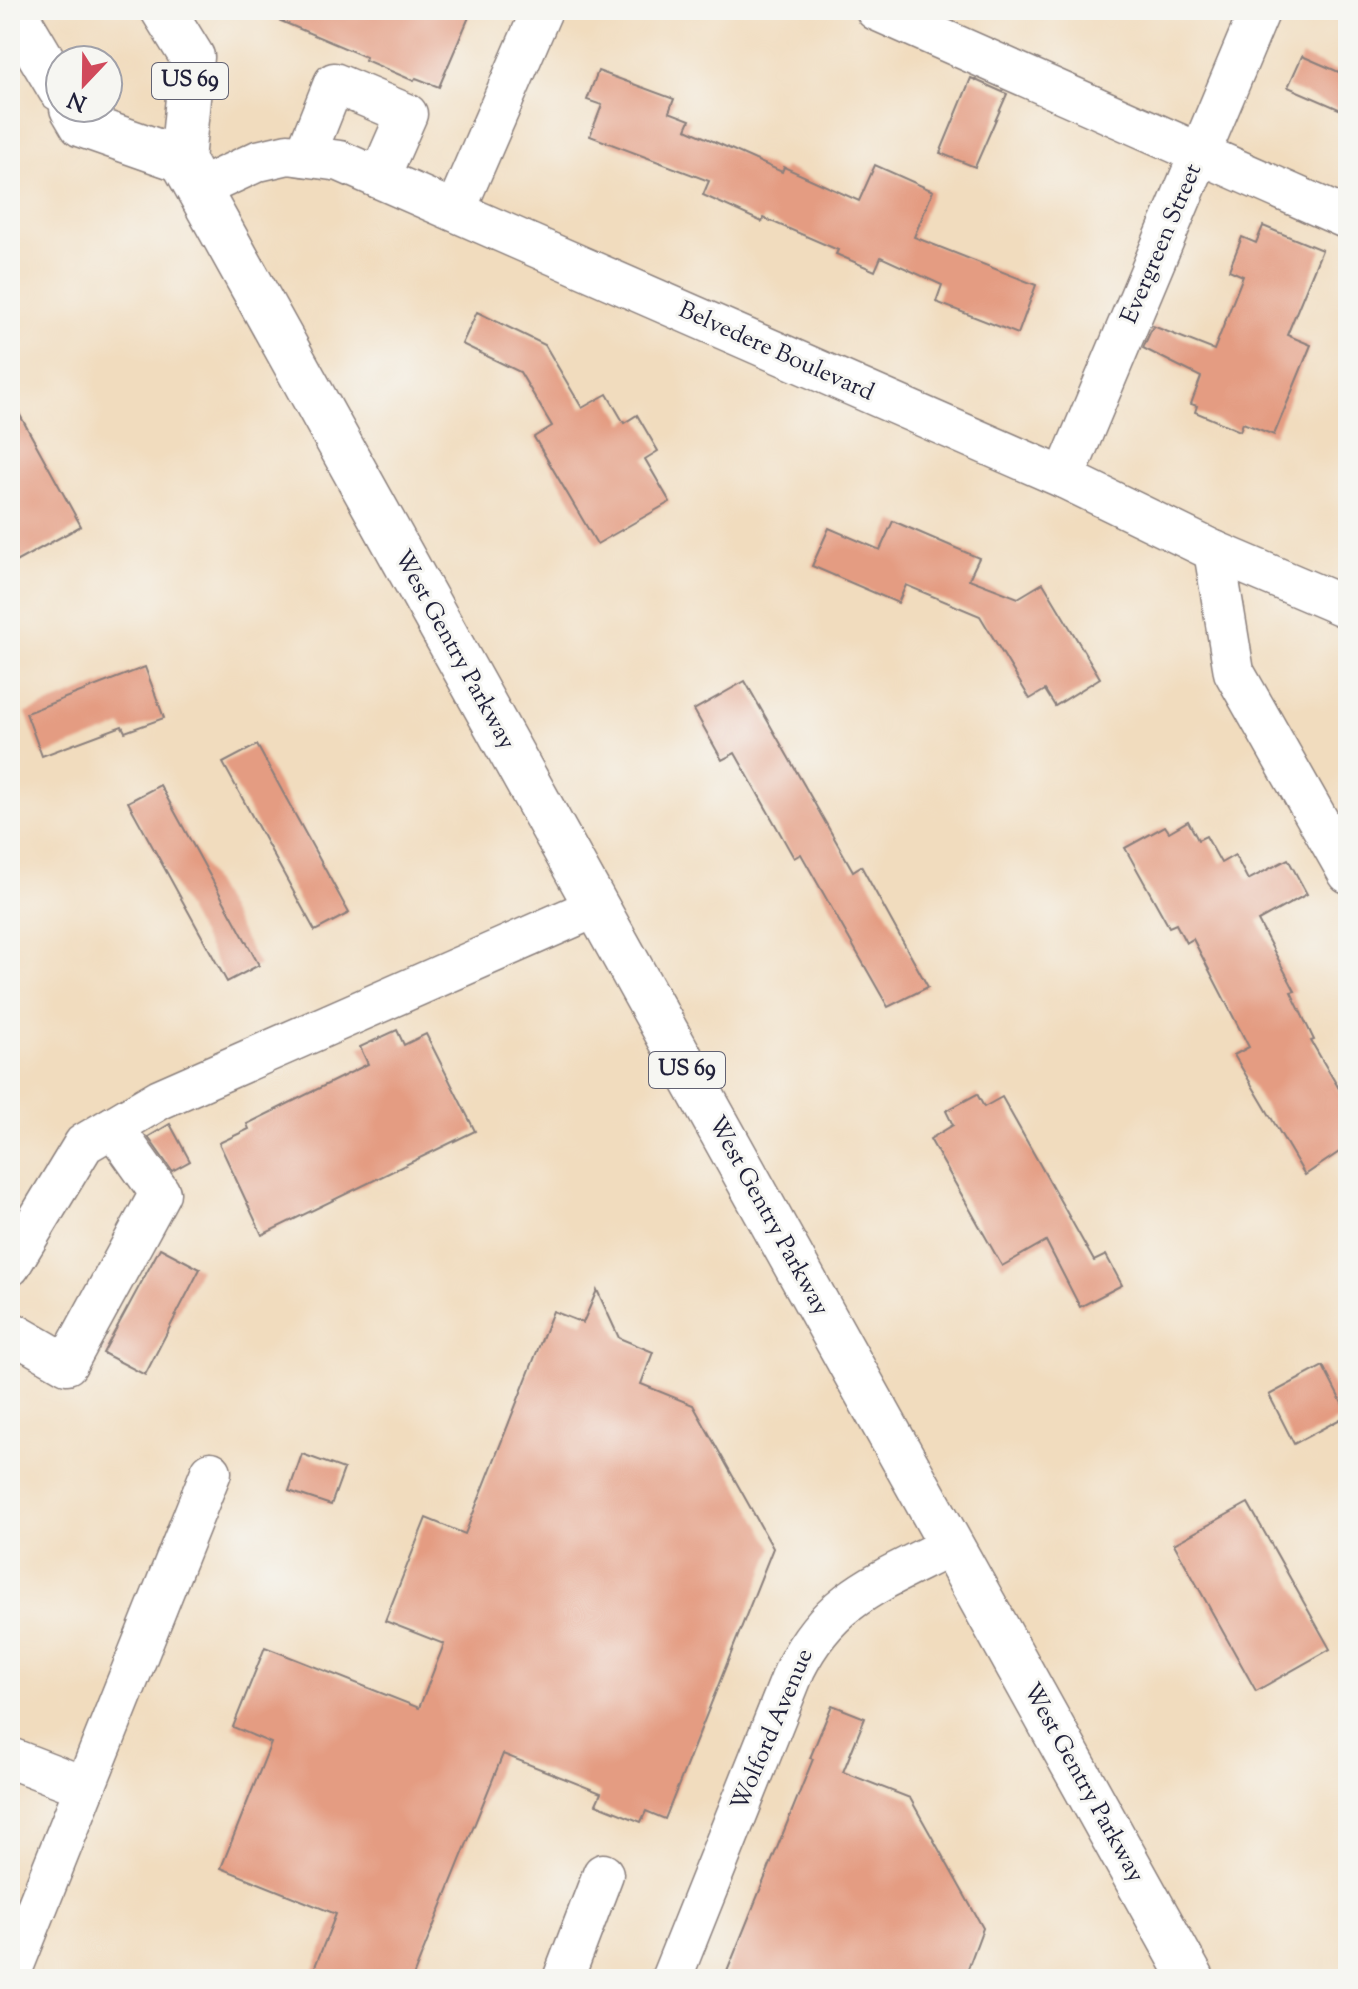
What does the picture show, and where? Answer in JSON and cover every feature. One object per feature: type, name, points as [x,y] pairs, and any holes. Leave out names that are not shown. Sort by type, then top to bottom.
[{"type":"main road","points":[[13,10],[44,62]]},
{"type":"main road","name":"US 69","points":[[163,10],[192,57],[190,174]]},
{"type":"main road","points":[[81,124],[190,174]]},
{"type":"main road","name":"West Gentry Parkway","points":[[190,174],[1192,1979]]},
{"type":"street","points":[[455,211],[542,10]]},
{"type":"street","points":[[876,10],[1348,219]]},
{"type":"street","name":"Evergreen Street","points":[[1064,478],[1260,10]]},
{"type":"street","points":[[305,156],[334,83],[407,114],[379,178]]},
{"type":"street","name":"Belvedere Boulevard","points":[[190,174],[288,154],[340,161],[1064,478],[1214,551],[1348,608]]},
{"type":"street","points":[[1214,551],[1234,672],[1348,873]]},
{"type":"street","points":[[10,1266],[84,1144],[160,1099],[596,907]]},
{"type":"street","points":[[10,1331],[67,1364],[160,1193],[113,1127]]},
{"type":"street","points":[[10,1975],[211,1472]]},
{"type":"street","name":"Wolford Avenue","points":[[671,1979],[807,1645],[826,1620],[849,1599],[951,1545]]},
{"type":"street","points":[[10,1758],[85,1787]]},
{"type":"street","points":[[567,1978],[603,1874]]},
{"type":"building","points":[[255,10],[472,10],[439,87],[416,78],[414,81]]},
{"type":"building","points":[[1302,56],[1348,76],[1348,113],[1288,87]]},
{"type":"building","points":[[598,71],[674,99],[669,112],[690,120],[686,129],[782,172],[784,167],[859,201],[875,165],[933,191],[914,237],[1036,285],[1018,334],[936,302],[942,285],[881,257],[875,271],[836,254],[838,250],[764,218],[762,222],[703,195],[709,181],[590,136],[602,105],[587,100]]},
{"type":"building","points":[[971,78],[1007,94],[975,167],[940,153]]},
{"type":"building","points":[[1263,226],[1322,250],[1287,335],[1311,345],[1274,435],[1243,423],[1240,431],[1195,412],[1197,406],[1191,404],[1201,377],[1143,348],[1153,326],[1214,350],[1243,276],[1229,270],[1242,237],[1256,243]]},
{"type":"building","points":[[477,312],[545,345],[582,408],[607,394],[624,423],[637,415],[658,451],[645,459],[670,502],[597,544],[534,437],[552,426],[520,372],[462,344]]},
{"type":"building","points":[[10,397],[81,526],[10,565]]},
{"type":"building","points":[[893,521],[979,558],[969,579],[1018,598],[1043,583],[1100,678],[1055,706],[1045,690],[1030,699],[980,616],[906,585],[898,603],[812,566],[829,528],[880,550]]},
{"type":"building","points":[[145,667],[164,718],[125,732],[122,726],[42,756],[26,713]]},
{"type":"building","points":[[745,681],[853,871],[861,866],[928,987],[888,1007],[801,854],[794,858],[735,753],[722,760],[694,710]]},
{"type":"building","points":[[257,745],[349,913],[315,931],[223,763]]},
{"type":"building","points":[[160,785],[259,965],[227,982],[128,802]]},
{"type":"building","points":[[1188,821],[1198,840],[1206,836],[1221,863],[1235,855],[1248,880],[1288,859],[1307,894],[1258,921],[1295,991],[1291,992],[1314,1040],[1311,1041],[1348,1104],[1348,1146],[1305,1175],[1234,1055],[1249,1047],[1193,939],[1186,943],[1176,924],[1169,927],[1125,848],[1165,826],[1169,832]]},
{"type":"building","points":[[397,1030],[404,1045],[426,1034],[475,1131],[262,1235],[219,1143],[249,1129],[247,1124],[368,1064],[360,1047]]},
{"type":"building","points":[[977,1094],[984,1107],[1002,1097],[1094,1261],[1106,1255],[1122,1285],[1080,1307],[1046,1241],[1002,1266],[930,1139],[953,1125],[946,1111]]},
{"type":"building","points":[[170,1124],[190,1161],[172,1171],[148,1137]]},
{"type":"building","points":[[160,1248],[200,1269],[145,1375],[103,1353]]},
{"type":"building","points":[[597,1290],[619,1338],[653,1352],[641,1384],[693,1405],[773,1548],[665,1819],[646,1811],[641,1822],[596,1804],[601,1793],[503,1754],[412,1979],[310,1979],[336,1914],[221,1868],[271,1743],[233,1727],[265,1647],[419,1708],[444,1644],[385,1621],[426,1518],[465,1534],[553,1311],[583,1323]]},
{"type":"building","points":[[1323,1366],[1348,1415],[1294,1444],[1269,1395]]},
{"type":"building","points":[[302,1454],[344,1469],[331,1505],[289,1491]]},
{"type":"building","points":[[1248,1503],[1330,1649],[1256,1691],[1174,1544]]},
{"type":"building","points":[[832,1705],[865,1718],[843,1772],[910,1798],[983,1928],[964,1979],[724,1979]]}]
